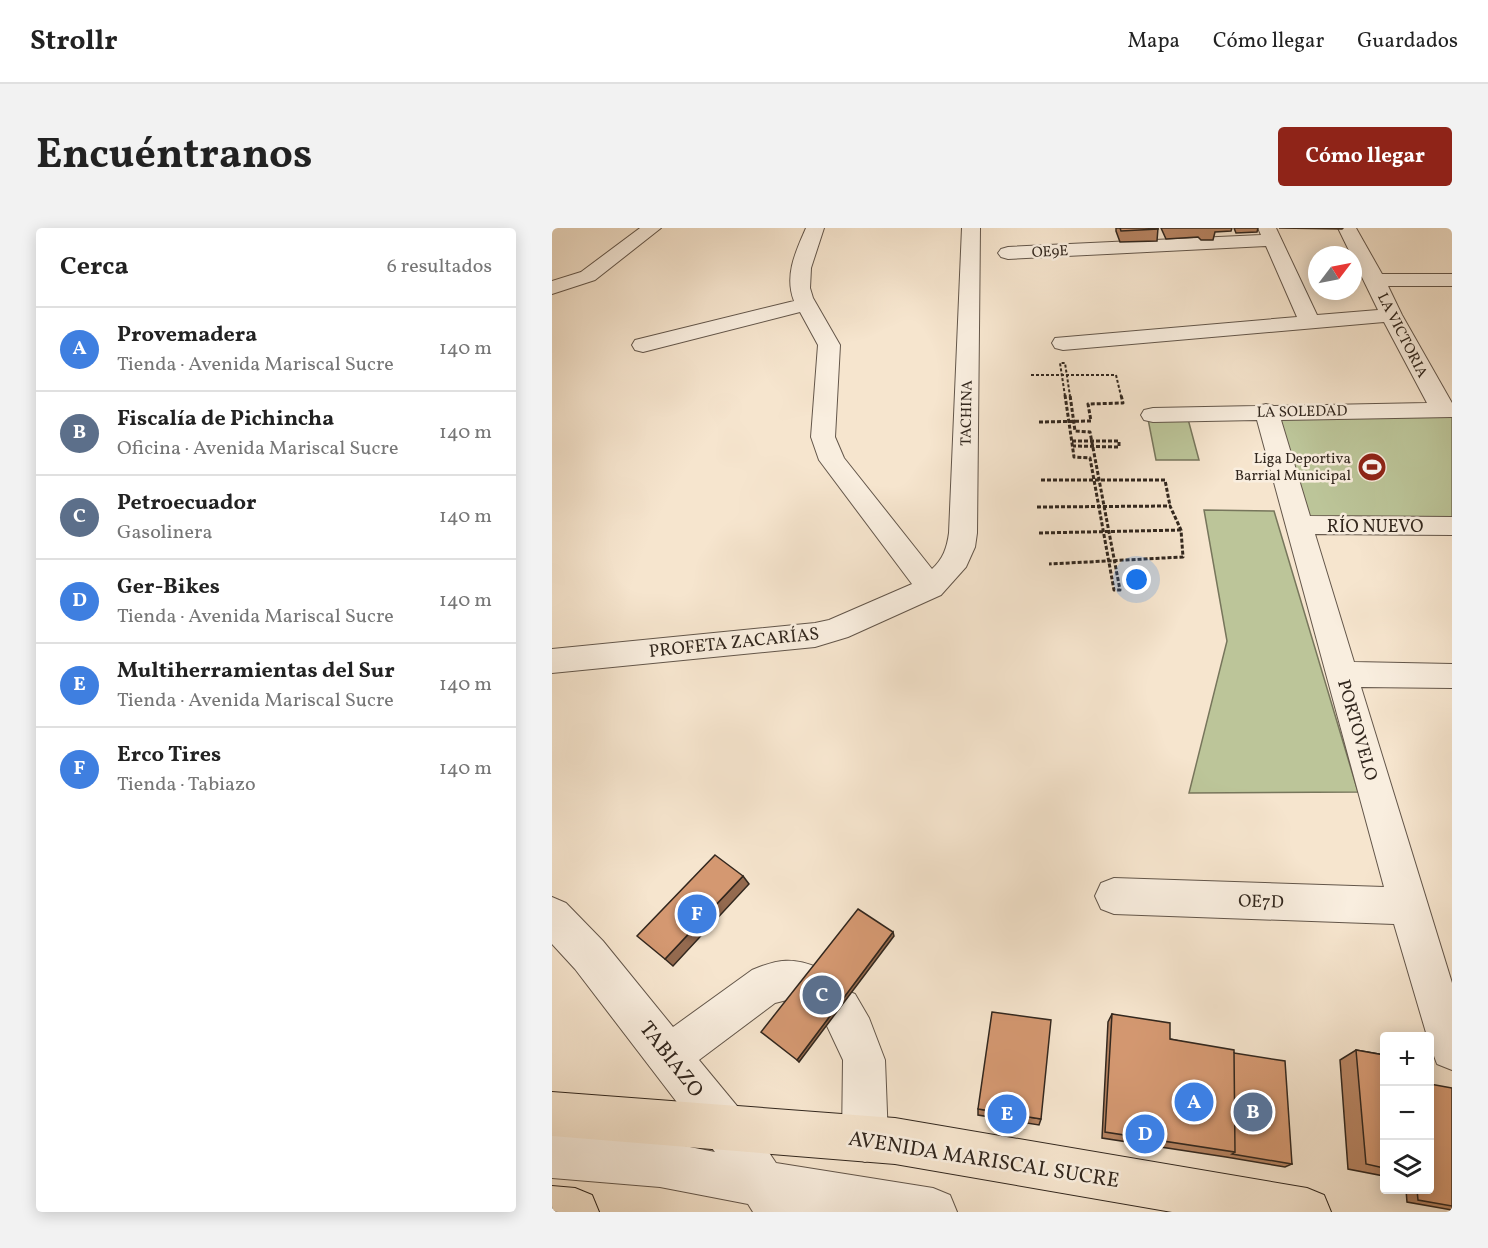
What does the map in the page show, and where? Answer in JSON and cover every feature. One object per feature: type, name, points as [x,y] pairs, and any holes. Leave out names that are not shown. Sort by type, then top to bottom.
[{"type":"main road","name":"AVENIDA MARISCAL SUCRE","points":[[552,1114],[895,1142],[1307,1212]]},
{"type":"main road","points":[[552,1210],[575,1212]]},
{"type":"street","points":[[552,288],[588,276],[652,228]]},
{"type":"street","points":[[815,228],[800,263],[798,280],[805,304],[827,337],[829,345],[823,437],[826,449],[832,460],[931,588]]},
{"type":"street","name":"TACHINA","points":[[931,588],[952,567],[961,547],[963,533],[971,228]]},
{"type":"street","name":"LA VICTORIA","points":[[1347,228],[1391,315],[1448,410]]},
{"type":"street","points":[[1270,234],[1310,322]]},
{"type":"street","name":"OE9E","points":[[1008,253],[1270,234]]},
{"type":"street","points":[[1375,280],[1452,280]]},
{"type":"street","points":[[643,345],[805,304]]},
{"type":"street","points":[[1063,343],[1391,315]]},
{"type":"street","name":"LA SOLEDAD","points":[[1153,415],[1266,411],[1448,410]]},
{"type":"street","name":"PORTOVELO","points":[[1266,411],[1408,906],[1452,1049]]},
{"type":"street","name":"RÍO NUEVO","points":[[1298,525],[1452,526]]},
{"type":"street","name":"PROFETA ZACARÍAS","points":[[552,662],[815,635],[837,629],[931,588]]},
{"type":"street","points":[[1342,674],[1452,676]]},
{"type":"street","name":"OE7D","points":[[1114,896],[1408,906]]},
{"type":"street","name":"TABIAZO","points":[[552,916],[589,955],[726,1128],[771,1198]]},
{"type":"street","points":[[669,1056],[766,984],[790,979],[806,982]]},
{"type":"street","points":[[840,1009],[854,1033],[864,1060],[865,1139]]},
{"type":"street","points":[[552,1155],[660,1164],[771,1198],[933,1212]]},
{"type":"path","points":[[1031,375],[1116,375],[1123,402],[1088,404],[1091,421],[1039,422]]},
{"type":"path","points":[[1064,375],[1074,457],[1090,459],[1094,480],[1102,506],[1109,531],[1120,590],[1114,590],[1104,531],[1102,506],[1099,480],[1090,432],[1075,431],[1071,421]]},
{"type":"path","points":[[1072,441],[1119,441],[1119,447],[1073,446]]},
{"type":"path","points":[[1041,480],[1165,480],[1170,506],[1181,530],[1183,557],[1049,564]]},
{"type":"path","points":[[1037,507],[1170,506]]},
{"type":"path","points":[[1039,533],[1181,530]]},
{"type":"green space","name":"Liga Deportiva Barrial Municipal","points":[[1277,417],[1452,417],[1452,517],[1308,517]]},
{"type":"green space","points":[[1148,419],[1188,419],[1199,460],[1156,460]]},
{"type":"green space","points":[[1204,510],[1274,511],[1358,792],[1189,793],[1227,641]]},
{"type":"building","points":[[1120,228],[1158,228],[1158,229],[1121,231]]},
{"type":"building","points":[[715,855],[743,876],[665,959],[637,936]]},
{"type":"building","points":[[858,909],[893,932],[797,1060],[761,1032]]},
{"type":"building","points":[[992,1012],[1051,1020],[1041,1119],[978,1109]]},
{"type":"building","points":[[1112,1014],[1170,1023],[1170,1039],[1234,1050],[1235,1152],[1105,1132]]},
{"type":"building","points":[[1356,1050],[1380,1054],[1380,1167],[1366,1164]]},
{"type":"building","points":[[1234,1053],[1285,1061],[1292,1164],[1232,1154],[1235,1152]]},
{"type":"building","points":[[1434,1085],[1452,1088],[1452,1206],[1418,1200],[1417,1194],[1434,1194]]},
{"type":"place","name":"Liga Deportiva Barrial Municipal","points":[[1372,467]]},
{"type":"place","name":"Erco Tires","points":[[697,914]]},
{"type":"place","name":"Petroecuador","points":[[822,995]]},
{"type":"place","name":"Provemadera","points":[[1194,1102]]},
{"type":"place","name":"Fiscalía de Pichincha","points":[[1253,1112]]},
{"type":"place","name":"Multiherramientas del Sur","points":[[1007,1114]]},
{"type":"place","name":"Ger-Bikes","points":[[1145,1134]]}]
